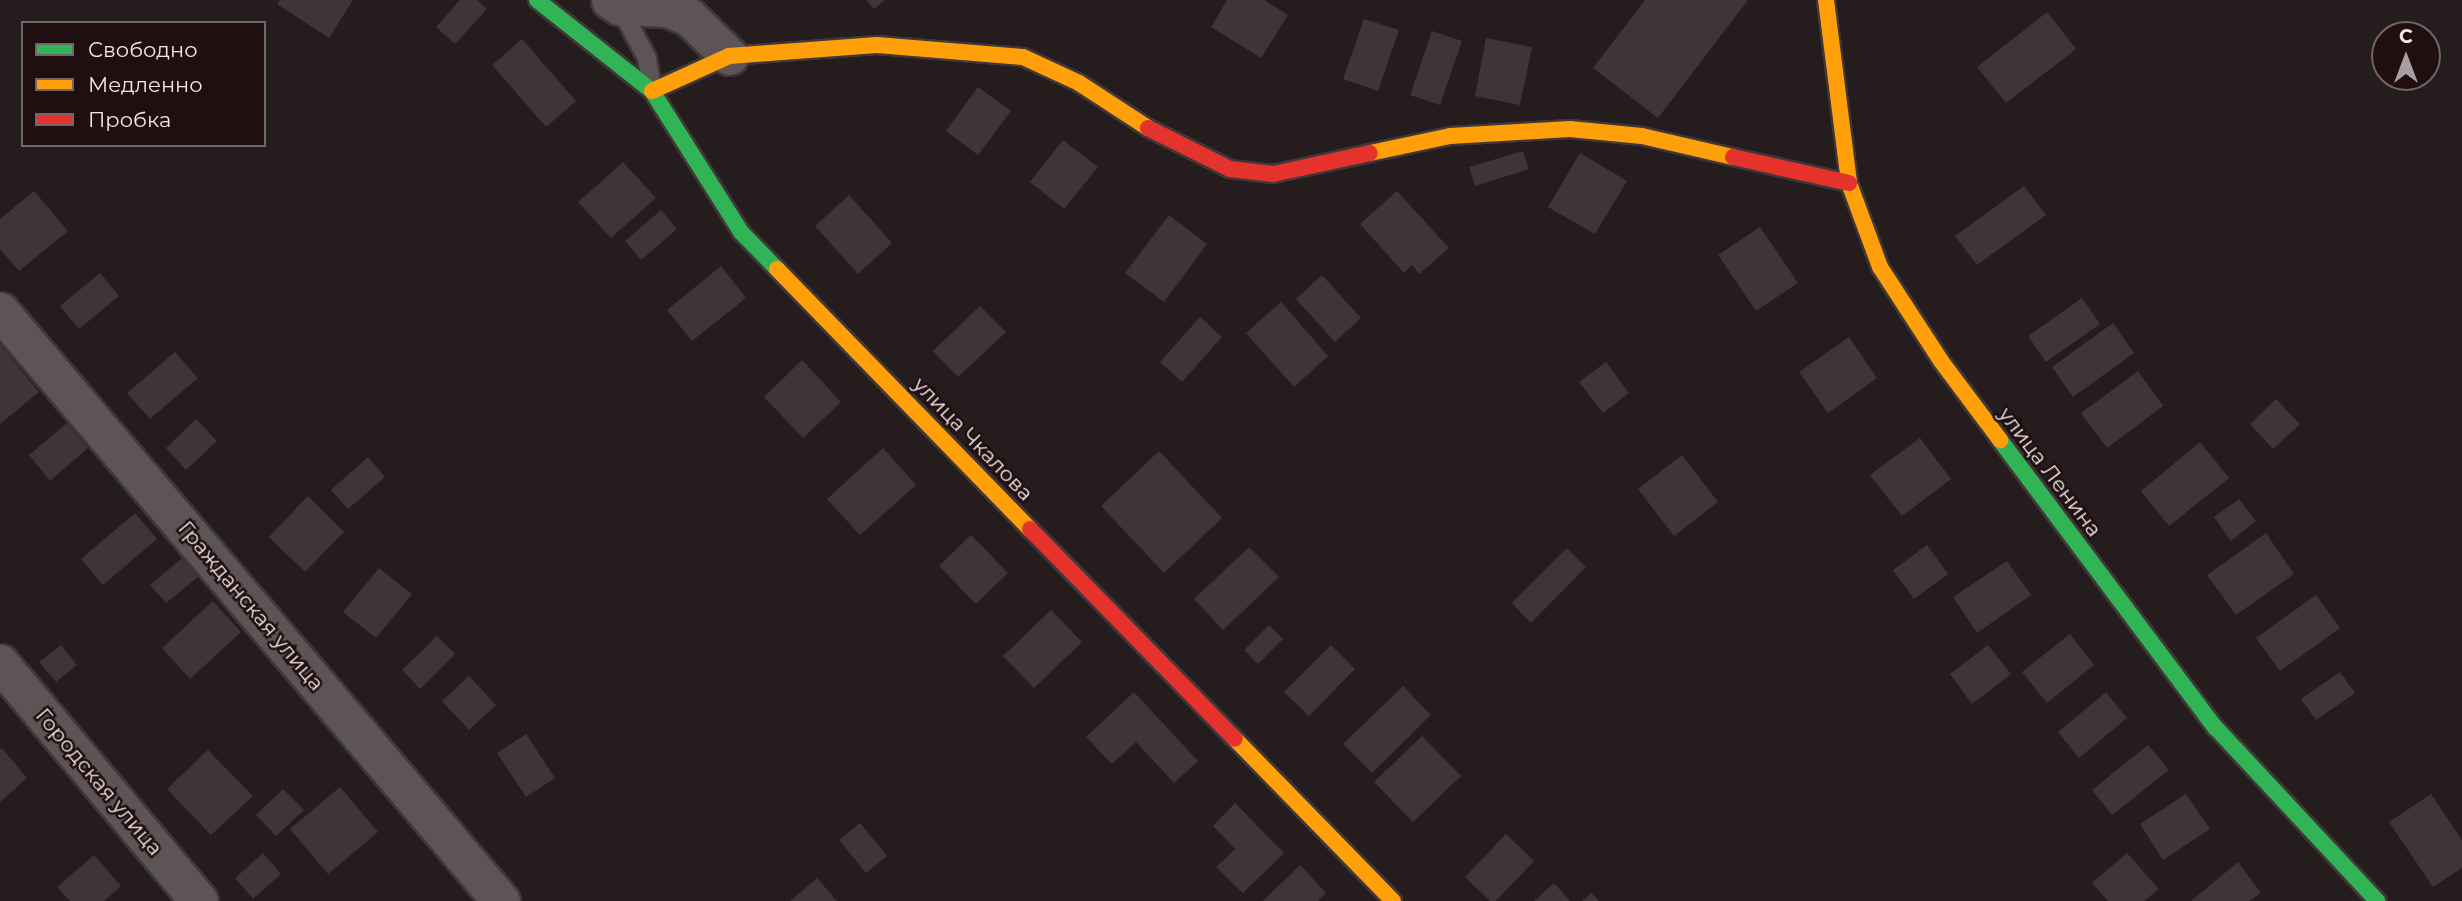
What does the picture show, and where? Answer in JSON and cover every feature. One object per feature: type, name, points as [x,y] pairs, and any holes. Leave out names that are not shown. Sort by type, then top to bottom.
[{"type":"street","name":"улица Чкалова","points":[[537,0],[652,91],[741,232],[1393,901]]},
{"type":"street","name":"улица Ленина","points":[[1826,0],[1849,183],[1880,267],[1941,361],[2215,727],[2377,901]]},
{"type":"street","points":[[615,3],[665,4],[690,17],[729,56]]},
{"type":"street","points":[[652,91],[729,56],[877,45],[1023,57],[1079,83],[1134,121],[1230,169],[1273,174],[1450,136],[1570,129],[1642,136],[1849,183]]},
{"type":"street","name":"Гражданская улица","points":[[0,311],[501,901]]},
{"type":"street","name":"Городская улица","points":[[0,663],[199,901]]},
{"type":"lane","points":[[615,3],[647,58],[652,91]]},
{"type":"building","points":[[280,0],[353,0],[329,38],[277,4]]},
{"type":"building","points":[[460,0],[477,0],[487,9],[455,44],[436,27]]},
{"type":"building","points":[[866,0],[885,0],[874,9]]},
{"type":"building","points":[[1227,0],[1264,0],[1288,15],[1261,58],[1211,27]]},
{"type":"building","points":[[1645,0],[1748,0],[1658,118],[1593,68]]},
{"type":"building","points":[[2047,12],[2076,49],[2006,103],[1977,67]]},
{"type":"building","points":[[1364,19],[1399,30],[1378,91],[1343,79]]},
{"type":"building","points":[[1432,31],[1462,41],[1440,105],[1410,95]]},
{"type":"building","points":[[1486,38],[1532,47],[1520,105],[1475,96]]},
{"type":"building","points":[[522,39],[576,101],[546,127],[492,65]]},
{"type":"building","points":[[978,87],[1011,111],[978,155],[946,131]]},
{"type":"building","points":[[1063,140],[1098,167],[1064,209],[1030,182]]},
{"type":"building","points":[[1523,151],[1529,169],[1475,186],[1469,167]]},
{"type":"building","points":[[1580,153],[1627,181],[1595,234],[1548,207]]},
{"type":"building","points":[[623,162],[656,198],[611,238],[578,202]]},
{"type":"building","points":[[2024,186],[2046,215],[1977,265],[1955,236]]},
{"type":"building","points":[[34,191],[68,231],[19,271],[0,249],[0,219]]},
{"type":"building","points":[[1397,191],[1449,248],[1419,274],[1412,265],[1404,273],[1360,224]]},
{"type":"building","points":[[849,195],[892,243],[858,274],[815,226]]},
{"type":"building","points":[[661,210],[677,229],[641,260],[625,241]]},
{"type":"building","points":[[1169,215],[1207,244],[1164,302],[1125,273]]},
{"type":"building","points":[[1760,227],[1798,283],[1756,311],[1718,255]]},
{"type":"building","points":[[721,266],[746,298],[692,341],[667,310]]},
{"type":"building","points":[[100,273],[119,296],[79,329],[60,306]]},
{"type":"building","points":[[1322,275],[1361,318],[1335,342],[1296,299]]},
{"type":"building","points":[[2082,298],[2100,324],[2046,362],[2028,336]]},
{"type":"building","points":[[1281,302],[1328,356],[1294,387],[1246,333]]},
{"type":"building","points":[[980,306],[1006,332],[958,377],[933,351]]},
{"type":"building","points":[[1200,317],[1222,337],[1182,382],[1160,362]]},
{"type":"building","points":[[2113,323],[2134,353],[2073,397],[2052,367]]},
{"type":"building","points":[[1849,337],[1877,378],[1828,413],[1799,372]]},
{"type":"building","points":[[0,344],[39,392],[0,424]]},
{"type":"building","points":[[175,352],[198,378],[150,419],[127,393]]},
{"type":"building","points":[[802,360],[841,402],[803,438],[764,397]]},
{"type":"building","points":[[1606,362],[1629,393],[1603,413],[1579,382]]},
{"type":"building","points":[[2138,371],[2163,406],[2107,448],[2081,413]]},
{"type":"building","points":[[2276,399],[2300,424],[2273,449],[2250,424]]},
{"type":"building","points":[[196,419],[217,441],[186,470],[166,448]]},
{"type":"building","points":[[67,423],[88,448],[50,481],[29,455]]},
{"type":"building","points":[[1920,438],[1951,479],[1902,516],[1870,475]]},
{"type":"building","points":[[2200,442],[2229,478],[2169,526],[2141,491]]},
{"type":"building","points":[[883,448],[916,485],[860,535],[827,499]]},
{"type":"building","points":[[1159,451],[1222,518],[1164,573],[1101,506]]},
{"type":"building","points":[[1682,455],[1718,502],[1674,536],[1638,489]]},
{"type":"building","points":[[368,457],[385,477],[348,509],[331,490]]},
{"type":"building","points":[[308,496],[344,532],[305,572],[269,537]]},
{"type":"building","points":[[2239,499],[2256,521],[2231,541],[2214,517]]},
{"type":"building","points":[[135,513],[157,539],[103,585],[81,559]]},
{"type":"building","points":[[2266,533],[2294,574],[2236,615],[2207,575]]},
{"type":"building","points":[[971,535],[1008,573],[976,604],[939,566]]},
{"type":"building","points":[[1927,545],[1948,574],[1914,599],[1893,570]]},
{"type":"building","points":[[1249,547],[1279,577],[1223,630],[1194,599]]},
{"type":"building","points":[[1567,548],[1586,567],[1531,623],[1512,603]]},
{"type":"building","points":[[182,558],[198,577],[166,603],[150,585]]},
{"type":"building","points":[[2007,561],[2031,595],[1977,633],[1953,597]]},
{"type":"building","points":[[379,568],[412,594],[376,638],[343,612]]},
{"type":"building","points":[[2316,595],[2340,628],[2280,671],[2256,638]]},
{"type":"building","points":[[213,601],[241,632],[190,679],[162,648]]},
{"type":"building","points":[[1051,610],[1082,642],[1034,688],[1003,656]]},
{"type":"building","points":[[1269,625],[1283,639],[1258,664],[1244,650]]},
{"type":"building","points":[[2070,634],[2094,665],[2047,703],[2022,672]]},
{"type":"building","points":[[437,636],[455,654],[420,689],[402,670]]},
{"type":"building","points":[[61,645],[77,665],[56,682],[39,662]]},
{"type":"building","points":[[1331,645],[1355,669],[1309,716],[1284,692]]},
{"type":"building","points":[[1988,645],[2011,674],[1972,704],[1950,674]]},
{"type":"building","points":[[2340,672],[2355,693],[2316,720],[2301,699]]},
{"type":"building","points":[[469,676],[496,705],[469,730],[442,701]]},
{"type":"building","points":[[1403,686],[1431,715],[1372,773],[1343,744]]},
{"type":"building","points":[[1134,692],[1198,761],[1174,783],[1136,742],[1112,764],[1086,737]]},
{"type":"building","points":[[2106,692],[2127,718],[2079,758],[2058,732]]},
{"type":"building","points":[[526,734],[555,778],[526,797],[497,753]]},
{"type":"building","points":[[1422,736],[1461,776],[1413,822],[1374,782]]},
{"type":"building","points":[[2148,745],[2169,770],[2112,815],[2092,790]]},
{"type":"building","points":[[2,748],[27,778],[0,802],[0,749]]},
{"type":"building","points":[[208,750],[253,796],[211,835],[167,789]]},
{"type":"building","points":[[340,787],[378,832],[328,874],[290,829]]},
{"type":"building","points":[[283,789],[304,810],[276,836],[256,815]]},
{"type":"building","points":[[2186,794],[2210,829],[2163,860],[2140,824]]},
{"type":"building","points":[[2431,794],[2462,840],[2462,868],[2433,887],[2389,822]]},
{"type":"building","points":[[1235,803],[1284,853],[1243,893],[1216,867],[1235,849],[1213,826]]},
{"type":"building","points":[[860,823],[887,856],[866,873],[839,840]]},
{"type":"building","points":[[1506,834],[1534,861],[1496,901],[1490,901],[1465,877]]},
{"type":"building","points":[[263,853],[281,874],[253,899],[235,878]]},
{"type":"building","points":[[2127,853],[2159,889],[2144,901],[2108,901],[2092,883]]},
{"type":"building","points":[[94,855],[121,886],[104,901],[70,901],[57,887]]},
{"type":"building","points":[[2238,862],[2261,893],[2249,901],[2191,901]]},
{"type":"building","points":[[1300,865],[1326,893],[1318,901],[1263,901]]},
{"type":"building","points":[[817,878],[837,901],[790,901]]},
{"type":"building","points":[[1554,883],[1570,901],[1534,901]]},
{"type":"building","points":[[1591,893],[1599,901],[1582,901]]},
{"type":"traffic: fast","points":[[537,0],[652,91],[741,232],[777,269]]},
{"type":"traffic: fast","points":[[2000,440],[2215,727],[2377,901]]},
{"type":"traffic: slow","points":[[1826,0],[1849,183],[1880,267],[1941,361],[2000,440]]},
{"type":"traffic: slow","points":[[652,91],[729,56],[877,45],[1023,57],[1079,83],[1148,128]]},
{"type":"traffic: slow","points":[[1370,153],[1450,136],[1570,129],[1642,136],[1733,157]]},
{"type":"traffic: slow","points":[[777,269],[1030,529]]},
{"type":"traffic: slow","points":[[1235,739],[1393,901]]},
{"type":"traffic: jam","points":[[1148,128],[1230,169],[1273,174],[1370,153]]},
{"type":"traffic: jam","points":[[1733,157],[1849,183]]},
{"type":"traffic: jam","points":[[1030,529],[1235,739]]}]
